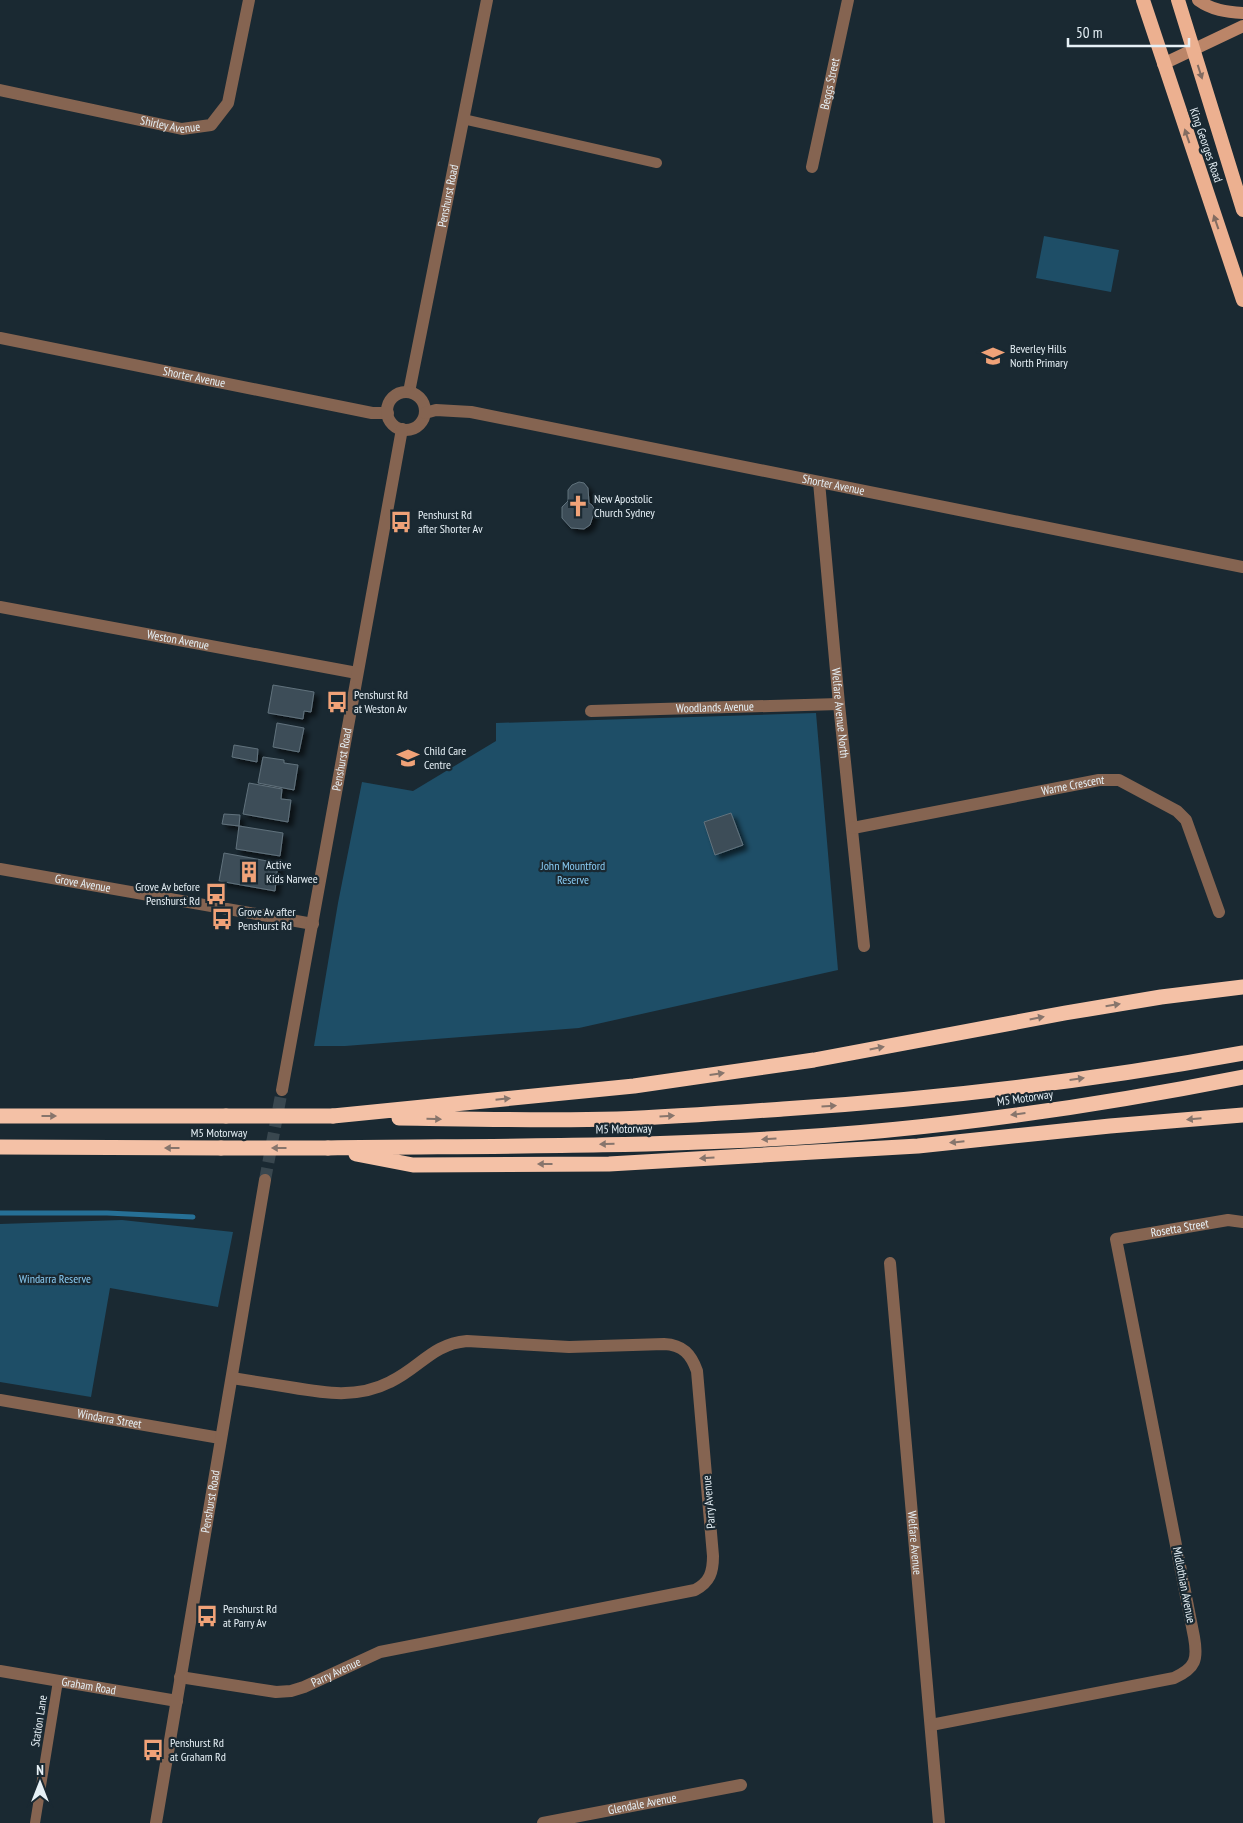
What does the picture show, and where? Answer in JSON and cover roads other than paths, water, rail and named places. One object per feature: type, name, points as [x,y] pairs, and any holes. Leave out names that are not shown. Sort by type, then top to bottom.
[{"type":"highway","name":"King Georges Road","points":[[1143,0],[1243,300]]},
{"type":"highway","name":"King Georges Road","points":[[1178,0],[1243,210]]},
{"type":"highway","points":[[333,1116],[634,1086],[776,1066],[1243,981]]},
{"type":"highway","points":[[1161,997],[1243,987]]},
{"type":"highway","name":"M5 Motorway","points":[[0,1116],[333,1116],[497,1120],[620,1119],[869,1103],[1057,1082],[1243,1053]]},
{"type":"highway","name":"M5 Motorway","points":[[0,1147],[328,1148],[671,1143],[769,1139],[847,1133],[1030,1113],[1135,1097],[1243,1077]]},
{"type":"highway","points":[[328,1148],[413,1165],[609,1164],[918,1146],[1110,1126],[1243,1115]]},
{"type":"main road","points":[[1198,0],[1208,7],[1222,11],[1243,13]]},
{"type":"main road","points":[[1163,64],[1243,26]]},
{"type":"street","name":"Shirley Avenue","points":[[0,90],[182,129],[212,125],[228,103],[249,0]]},
{"type":"street","name":"Penshurst Road","points":[[409,392],[487,0]]},
{"type":"street","name":"Beggs Street","points":[[812,167],[848,0]]},
{"type":"street","name":"Shorter Avenue","points":[[0,338],[362,411],[388,414]]},
{"type":"street","points":[[409,392],[420,398],[425,409],[425,414],[419,425],[414,428],[402,429],[392,424],[388,414],[390,402],[393,398],[398,394],[409,392]]},
{"type":"street","name":"Shorter Avenue","points":[[425,414],[436,410],[470,412],[1243,567]]},
{"type":"street","name":"Penshurst Road","points":[[282,1090],[402,429]]},
{"type":"street","name":"Welfare Avenue North","points":[[819,482],[839,704],[864,946]]},
{"type":"street","name":"Weston Avenue","points":[[0,607],[357,673]]},
{"type":"street","name":"Woodlands Avenue","points":[[591,710],[839,704]]},
{"type":"street","name":"Warne Crescent","points":[[853,828],[1100,780],[1119,780],[1177,811],[1186,820],[1219,912]]},
{"type":"street","name":"Grove Avenue","points":[[0,869],[313,924]]},
{"type":"street","name":"Penshurst Road","points":[[156,1823],[265,1180]]},
{"type":"street","name":"Rosetta Street","points":[[1116,1239],[1228,1220],[1243,1222]]},
{"type":"street","name":"Midlothian Avenue","points":[[931,1725],[1174,1678],[1185,1673],[1192,1666],[1196,1658],[1194,1637],[1116,1239]]},
{"type":"street","name":"Welfare Avenue","points":[[890,1263],[939,1823]]},
{"type":"street","name":"Parry Avenue","points":[[180,1676],[276,1692],[291,1691],[304,1687],[380,1652],[695,1590],[707,1582],[712,1570],[713,1556],[697,1371],[694,1361],[682,1348],[664,1344],[569,1347],[455,1342],[443,1346],[392,1382],[364,1392],[350,1394],[321,1392],[232,1378]]},
{"type":"street","name":"Windarra Street","points":[[0,1400],[220,1438]]},
{"type":"street","name":"Graham Road","points":[[0,1671],[177,1700]]},
{"type":"street","name":"Glendale Avenue","points":[[543,1823],[741,1785]]},
{"type":"lane","points":[[463,118],[658,163]]},
{"type":"lane","name":"Station Lane","points":[[35,1823],[58,1681]]},
{"type":"waterway","points":[[0,1213],[107,1213],[193,1217]]},
{"type":"tunnel","points":[[265,1180],[282,1090]]},
{"type":"place","name":"Beverley Hills North Primary","points":[[993,356]]},
{"type":"place","name":"New Apostolic Church Sydney","points":[[578,506]]},
{"type":"place","name":"Penshurst Rd after Shorter Av","points":[[401,522]]},
{"type":"place","name":"Penshurst Rd at Weston Av","points":[[337,702]]},
{"type":"place","name":"Child Care Centre","points":[[408,758]]},
{"type":"place","name":"Active Kids Narwee","points":[[249,872]]},
{"type":"place","name":"Grove Av before Penshurst Rd","points":[[216,894]]},
{"type":"place","name":"Grove Av after Penshurst Rd","points":[[222,919]]},
{"type":"place","name":"Penshurst Rd at Parry Av","points":[[207,1616]]},
{"type":"place","name":"Penshurst Rd at Graham Rd","points":[[153,1750]]},
{"type":"park label","name":"John Mountford Reserve","points":[[573,873]]},
{"type":"park label","name":"Windarra Reserve","points":[[55,1279]]}]
